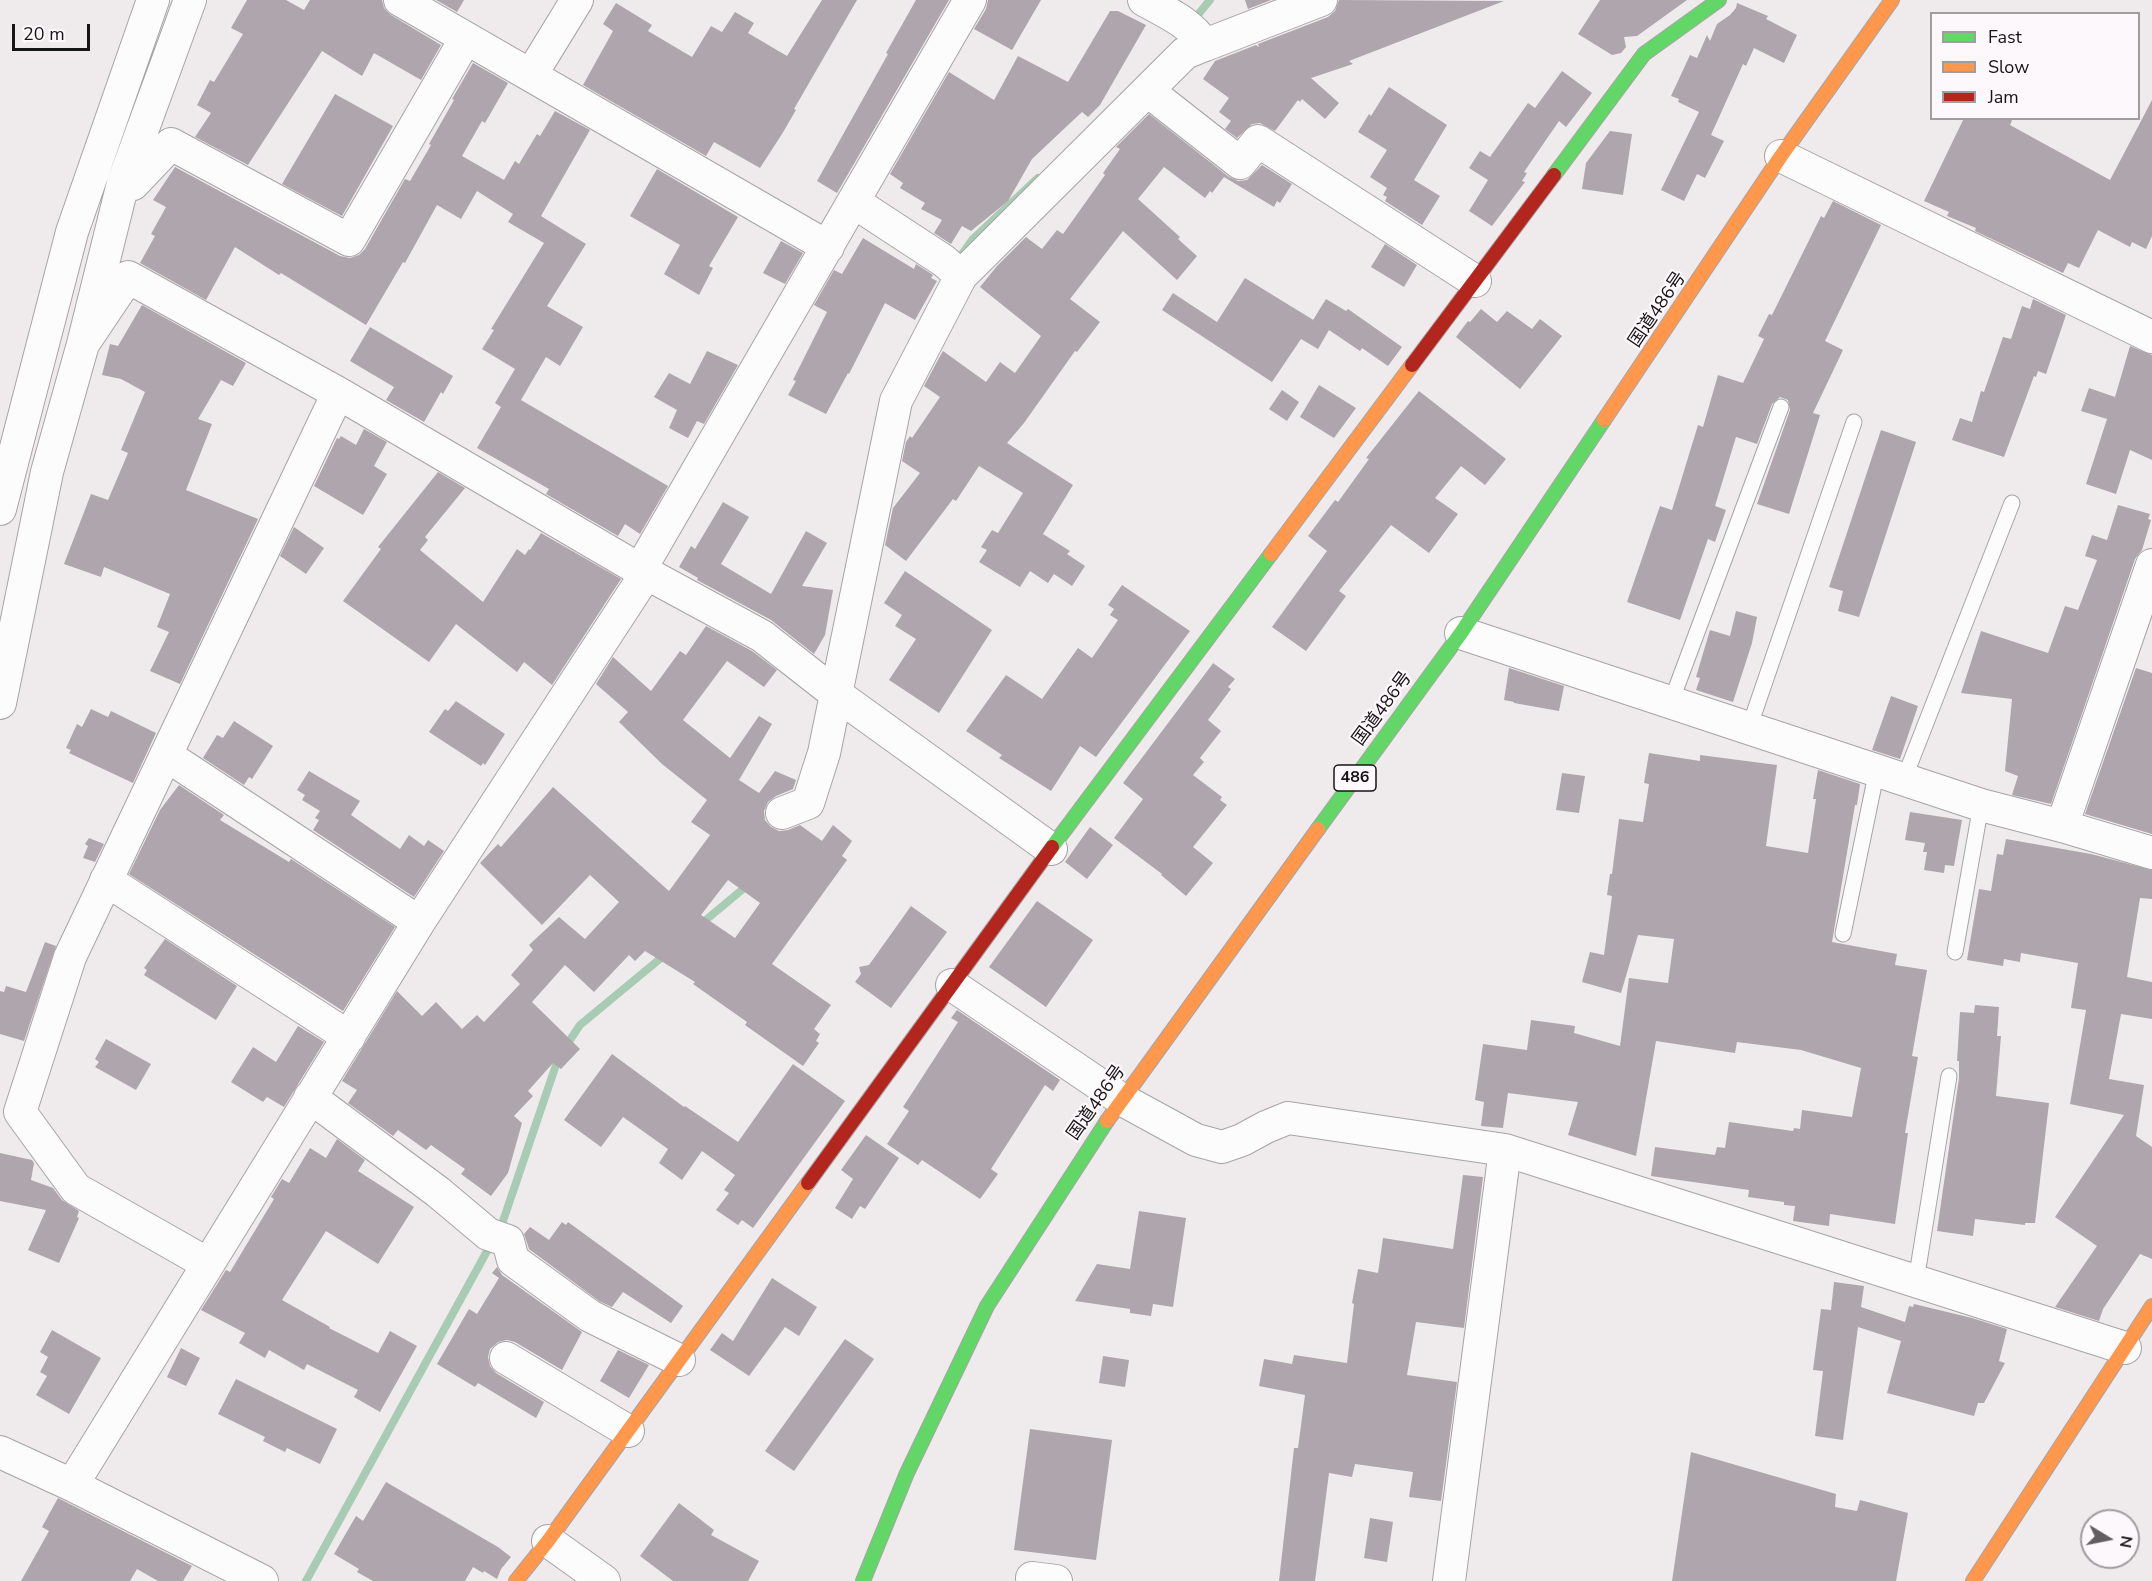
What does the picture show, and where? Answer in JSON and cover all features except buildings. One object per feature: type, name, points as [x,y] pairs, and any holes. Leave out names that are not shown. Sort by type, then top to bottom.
[{"type":"main road","points":[[516,1581],[548,1541],[1051,849],[1644,54],[1719,0]]},
{"type":"main road","name":"国道486号","points":[[863,1581],[907,1473],[987,1306],[1121,1099],[1461,633],[1781,156],[1892,0]]},
{"type":"main road","points":[[1973,1581],[2152,1306]]},
{"type":"street","points":[[0,509],[72,232],[153,0]]},
{"type":"street","points":[[0,703],[47,472],[123,183],[190,0]]},
{"type":"street","points":[[531,75],[577,0]]},
{"type":"street","points":[[72,1485],[419,922],[640,583],[644,563],[969,0]]},
{"type":"street","points":[[1144,0],[1190,23],[1229,38],[1321,0]]},
{"type":"street","points":[[406,1],[466,38],[828,246]]},
{"type":"street","points":[[795,808],[824,753],[827,686],[896,401],[953,268],[1148,90],[1185,53],[1190,23]]},
{"type":"street","points":[[123,183],[133,184],[171,144],[349,240],[466,38]]},
{"type":"street","points":[[1148,90],[1240,163],[1258,141],[1475,281]]},
{"type":"street","points":[[1781,156],[2152,337]]},
{"type":"street","points":[[854,202],[953,268]]},
{"type":"street","points":[[82,344],[129,277],[338,393],[642,571],[762,636],[1051,849]]},
{"type":"street","points":[[208,1264],[76,1189],[20,1112],[70,957],[338,393]]},
{"type":"street","points":[[2062,826],[2152,565]]},
{"type":"street","points":[[1461,633],[1981,805],[2152,853]]},
{"type":"street","points":[[166,755],[419,922]]},
{"type":"street","points":[[106,880],[349,1037]]},
{"type":"street","points":[[952,985],[1121,1099],[1196,1140],[1222,1147],[1288,1118],[1505,1150],[2125,1347]]},
{"type":"street","points":[[310,1097],[498,1237],[513,1260],[590,1316],[679,1360]]},
{"type":"street","points":[[1449,1581],[1505,1150]]},
{"type":"street","points":[[506,1358],[628,1431]]},
{"type":"street","points":[[0,1452],[72,1485],[262,1581]]},
{"type":"street","points":[[548,1541],[604,1581]]},
{"type":"lane","points":[[1671,702],[1781,407]]},
{"type":"lane","points":[[1749,728],[1854,422]]},
{"type":"lane","points":[[1843,934],[1890,775],[2012,503]]},
{"type":"lane","points":[[1955,952],[1981,805]]},
{"type":"lane","points":[[1916,1281],[1949,1076]]},
{"type":"waterway","points":[[1192,22],[1210,0]]},
{"type":"waterway","points":[[960,257],[972,240],[1038,178]]},
{"type":"waterway","points":[[701,924],[749,884]]},
{"type":"waterway","points":[[566,1046],[580,1025],[667,953]]},
{"type":"waterway","points":[[497,1231],[503,1221],[559,1056]]},
{"type":"waterway","points":[[306,1581],[492,1242]]},
{"type":"traffic: fast","points":[[1554,175],[1644,54],[1719,0]]},
{"type":"traffic: fast","points":[[1318,829],[1461,633],[1604,420]]},
{"type":"traffic: fast","points":[[1052,847],[1271,554]]},
{"type":"traffic: fast","points":[[863,1581],[907,1473],[987,1306],[1107,1121]]},
{"type":"traffic: slow","points":[[1604,420],[1781,156],[1892,0]]},
{"type":"traffic: slow","points":[[1271,554],[1412,365]]},
{"type":"traffic: slow","points":[[1107,1121],[1318,829]]},
{"type":"traffic: slow","points":[[516,1581],[548,1541],[808,1183]]},
{"type":"traffic: slow","points":[[1973,1581],[2152,1306]]},
{"type":"traffic: jam","points":[[1412,365],[1554,175]]},
{"type":"traffic: jam","points":[[808,1183],[1052,847]]}]
